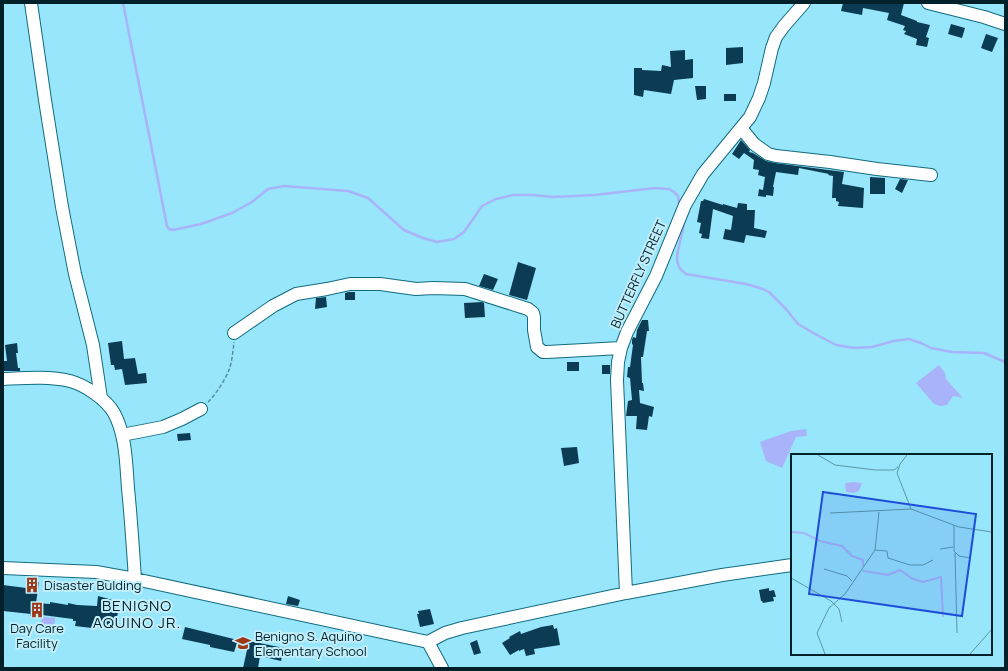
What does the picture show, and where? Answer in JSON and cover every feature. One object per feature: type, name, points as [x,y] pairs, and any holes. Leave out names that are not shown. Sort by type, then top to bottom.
[{"type":"street","points":[[31,3],[62,207],[75,274],[93,345],[101,398]]},
{"type":"street","name":"BUTTERFLY STREET","points":[[626,593],[617,380],[620,348],[656,276],[685,205],[703,174],[750,117],[764,83],[776,37],[804,3]]},
{"type":"street","points":[[928,3],[984,17],[1005,24]]},
{"type":"street","points":[[741,128],[754,144],[768,154],[776,156],[931,175]]},
{"type":"street","points":[[234,333],[273,306],[296,294],[350,284],[380,284],[416,289],[466,289],[528,309],[533,313],[537,347],[543,352],[620,348]]},
{"type":"street","points":[[3,379],[43,378],[71,381],[101,398],[114,412],[122,435],[128,477],[135,579]]},
{"type":"street","points":[[122,435],[164,427],[201,409]]},
{"type":"street","points":[[3,568],[96,572],[428,642],[445,633],[462,628],[626,593],[722,575],[791,564]]},
{"type":"street","points":[[428,642],[442,668]]},
{"type":"path","points":[[201,409],[211,398],[229,369],[234,333]]},
{"type":"water","points":[[939,365],[945,373],[946,379],[963,398],[953,396],[947,405],[940,406],[934,404],[916,383]]},
{"type":"water","points":[[806,429],[807,436],[796,437],[782,468],[766,461],[760,442],[791,431]]},
{"type":"water","points":[[42,617],[55,618],[54,632],[40,632]]},
{"type":"building","points":[[843,3],[904,3],[901,15],[917,22],[930,25],[926,37],[929,38],[927,47],[916,45],[917,39],[904,34],[906,31],[903,30],[905,26],[887,20],[889,13],[863,8],[862,15],[841,11]]},
{"type":"building","points":[[951,24],[965,28],[962,38],[948,34]]},
{"type":"building","points":[[986,34],[998,38],[992,52],[981,48]]},
{"type":"building","points":[[743,47],[743,63],[726,65],[726,48]]},
{"type":"building","points":[[685,50],[685,60],[693,59],[693,78],[674,80],[671,94],[644,90],[643,97],[634,95],[634,68],[661,71],[662,65],[671,67],[670,51]]},
{"type":"building","points":[[695,86],[706,86],[706,99],[697,100]]},
{"type":"building","points":[[724,94],[736,94],[736,101],[724,101]]},
{"type":"building","points":[[741,140],[750,150],[749,152],[766,161],[844,172],[842,184],[864,188],[863,208],[838,206],[839,202],[836,201],[836,198],[832,198],[833,176],[799,168],[798,175],[776,172],[773,196],[758,196],[759,189],[763,190],[765,177],[758,175],[759,170],[753,169],[754,160],[744,153],[739,159],[732,154]]},
{"type":"building","points":[[870,177],[885,178],[885,194],[870,194]]},
{"type":"building","points":[[900,179],[908,180],[902,193],[895,189]]},
{"type":"building","points":[[704,199],[737,208],[738,203],[747,204],[747,210],[755,210],[754,228],[767,231],[765,238],[746,235],[744,243],[723,239],[725,229],[731,230],[733,216],[713,209],[709,239],[701,238],[702,234],[699,233],[701,223],[697,222],[701,201]]},
{"type":"building","points":[[518,262],[536,268],[527,300],[509,295]]},
{"type":"building","points":[[484,274],[498,279],[493,290],[479,286]]},
{"type":"building","points":[[355,292],[355,300],[345,300],[345,293]]},
{"type":"building","points":[[326,297],[327,307],[315,309],[316,298]]},
{"type":"building","points":[[464,303],[484,303],[485,317],[465,318]]},
{"type":"building","points":[[642,320],[648,320],[649,331],[647,331],[643,357],[641,357],[642,383],[644,391],[639,390],[640,403],[654,407],[652,417],[649,416],[647,430],[636,429],[637,416],[626,416],[628,401],[632,400],[630,378],[627,377],[633,345],[632,340],[633,337],[636,338],[637,330]]},
{"type":"building","points":[[122,341],[124,359],[135,358],[138,374],[146,373],[147,383],[125,385],[122,369],[115,370],[114,365],[111,365],[108,343]]},
{"type":"building","points":[[17,343],[18,353],[16,353],[18,368],[20,368],[20,371],[3,371],[3,361],[7,361],[5,345]]},
{"type":"building","points":[[567,362],[579,362],[579,371],[567,371]]},
{"type":"building","points":[[602,365],[610,365],[610,374],[602,374]]},
{"type":"building","points":[[190,433],[191,440],[178,441],[177,434]]},
{"type":"building","points":[[577,447],[579,463],[564,466],[561,448]]},
{"type":"building","points":[[27,577],[36,577],[35,582],[39,582],[36,603],[50,604],[50,602],[68,605],[68,603],[97,606],[98,596],[120,602],[115,627],[93,623],[92,628],[75,626],[76,621],[73,621],[73,619],[42,615],[42,617],[30,616],[31,614],[3,611],[3,585],[26,588]]},
{"type":"building","points":[[769,588],[769,591],[774,590],[776,597],[773,597],[774,601],[763,603],[761,601],[759,590]]},
{"type":"building","points":[[288,596],[300,600],[298,606],[286,604]]},
{"type":"building","points":[[430,609],[434,624],[420,627],[417,614],[419,614],[418,611]]},
{"type":"building","points":[[553,625],[554,629],[557,628],[560,645],[534,649],[535,654],[526,656],[524,649],[510,655],[502,643],[520,631],[521,634],[541,627]]},
{"type":"building","points":[[185,627],[238,640],[234,652],[182,639]]},
{"type":"building","points":[[477,640],[481,653],[474,655],[470,643]]},
{"type":"building","points":[[249,641],[284,648],[281,661],[260,656],[258,668],[243,668]]},
{"type":"waterway","points":[[123,3],[167,226],[169,229],[173,230],[201,224],[232,213],[252,202],[268,189],[284,186],[348,191],[368,198],[404,230],[437,242],[454,239],[464,232],[482,206],[496,199],[513,195],[553,197],[595,195],[655,188],[669,189],[678,196],[679,202]]},
{"type":"waterway","points":[[684,221],[677,255],[679,267],[683,272],[686,274],[746,284],[763,289],[769,292],[798,324],[836,345],[854,348],[872,347],[894,341],[909,339],[931,348],[952,352],[984,353],[1005,362]]},
{"type":"place","name":"Disaster Bulding","points":[[32,585]]},
{"type":"place","name":"Day Care Facility","points":[[37,610]]},
{"type":"place","name":"Benigno S. Aquino Elementary School","points":[[243,643]]},
{"type":"district","name":"BENIGNO AQUINO JR.","points":[[137,614]]}]
